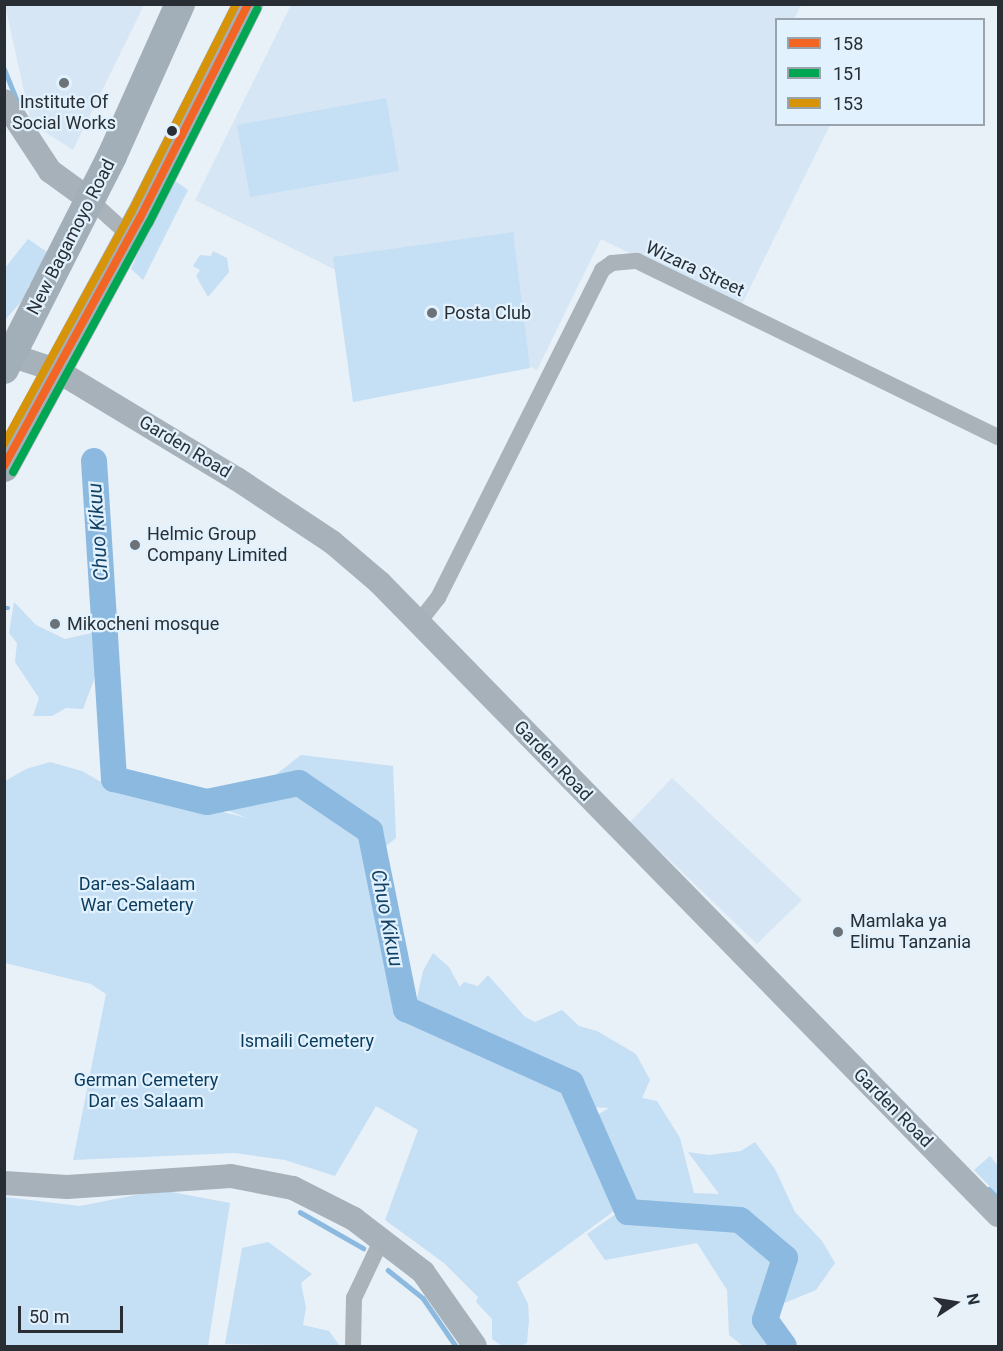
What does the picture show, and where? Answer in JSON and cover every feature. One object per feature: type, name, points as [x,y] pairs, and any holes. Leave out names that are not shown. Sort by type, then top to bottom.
[{"type":"highway","name":"New Bagamoyo Road","points":[[7,359],[90,200],[180,4]]},
{"type":"highway","points":[[4,467],[130,236],[248,4]]},
{"type":"street","points":[[4,101],[50,171],[90,200],[130,236]]},
{"type":"street","name":"Wizara Street","points":[[418,622],[438,598],[602,270],[612,263],[637,261],[999,438]]},
{"type":"street","name":"Garden Road","points":[[7,359],[56,370],[237,479],[332,542],[418,622],[999,1215]]},
{"type":"street","points":[[4,1183],[67,1187],[231,1176],[293,1188],[322,1200],[382,1239],[423,1272],[475,1347]]},
{"type":"street","points":[[353,1347],[354,1298],[382,1239]]},
{"type":"shaded area","name":"Institute Of Social Works","points":[[5,5],[144,5],[73,150],[31,123]]},
{"type":"shaded area","points":[[291,5],[801,5],[794,18],[775,18],[775,126],[830,126],[740,308],[601,239],[537,370],[195,200]]},
{"type":"shaded area","points":[[672,778],[802,900],[757,944],[630,822]]},
{"type":"green space","points":[[386,98],[399,171],[250,197],[237,125]]},
{"type":"green space","points":[[171,178],[188,190],[143,280],[131,269]]},
{"type":"green space","name":"Posta Club","points":[[513,232],[530,368],[353,402],[333,257]]},
{"type":"green space","points":[[28,239],[50,254],[40,278],[28,286],[27,295],[5,320],[5,268]]},
{"type":"green space","points":[[213,251],[227,258],[229,272],[208,297],[196,276],[200,270],[193,266],[200,255],[211,256]]},
{"type":"green space","points":[[14,602],[36,625],[65,639],[101,631],[95,677],[83,709],[66,708],[52,716],[33,716],[39,698],[15,662],[17,643],[9,633]]},
{"type":"green space","points":[[301,755],[393,766],[396,838],[365,862],[396,1009],[413,1016],[423,971],[433,953],[449,967],[460,987],[464,982],[478,986],[488,975],[525,1017],[535,1022],[562,1010],[579,1026],[597,1031],[636,1054],[650,1080],[642,1098],[657,1101],[680,1138],[694,1193],[719,1194],[688,1152],[709,1155],[741,1151],[755,1142],[775,1169],[795,1212],[822,1241],[835,1263],[816,1290],[758,1314],[772,1346],[743,1346],[729,1335],[727,1290],[697,1243],[605,1260],[587,1234],[616,1214],[584,1123],[609,1108],[573,1106],[614,1211],[517,1282],[528,1304],[529,1320],[527,1343],[520,1346],[502,1346],[492,1339],[492,1319],[476,1302],[478,1297],[444,1263],[385,1220],[418,1130],[376,1106],[335,1176],[285,1160],[235,1153],[73,1160],[106,994],[91,984],[5,963],[5,781],[26,769],[50,762],[82,771],[101,782],[247,818],[229,811]]},
{"type":"green space","points":[[990,1156],[998,1166],[998,1195],[974,1170]]},
{"type":"green space","points":[[161,1190],[230,1203],[208,1346],[5,1346],[5,1197],[80,1206]]},
{"type":"green space","points":[[268,1242],[312,1274],[301,1283],[306,1308],[303,1325],[329,1331],[340,1346],[225,1344],[242,1248]]},
{"type":"waterway","points":[[4,68],[18,102]]},
{"type":"waterway","name":"Chuo Kikuu","points":[[94,461],[114,779],[207,802],[299,783],[370,831],[406,1009],[571,1083],[628,1212],[740,1220],[785,1258],[765,1320],[784,1346]]},
{"type":"waterway","points":[[989,1189],[998,1198]]},
{"type":"waterway","points":[[300,1212],[363,1248]]},
{"type":"waterway","points":[[388,1270],[423,1298],[456,1346]]},
{"type":"transit line","name":"153","points":[[4,444],[131,213],[236,4]]},
{"type":"transit line","name":"158","points":[[4,466],[140,218],[248,4]]},
{"type":"transit line","name":"151","points":[[13,472],[149,223],[257,9]]},
{"type":"place","name":"Institute Of Social Works","points":[[64,83]]},
{"type":"place","name":"Posta Club","points":[[432,313]]},
{"type":"place","name":"Helmic Group Company Limited","points":[[135,545]]},
{"type":"place","name":"Mikocheni mosque","points":[[55,624]]},
{"type":"place","name":"Mamlaka ya Elimu Tanzania","points":[[838,932]]},
{"type":"park label","name":"Dar-es-Salaam War Cemetery","points":[[137,895]]},
{"type":"park label","name":"Ismaili Cemetery","points":[[307,1041]]},
{"type":"park label","name":"German Cemetery Dar es Salaam","points":[[146,1091]]}]
